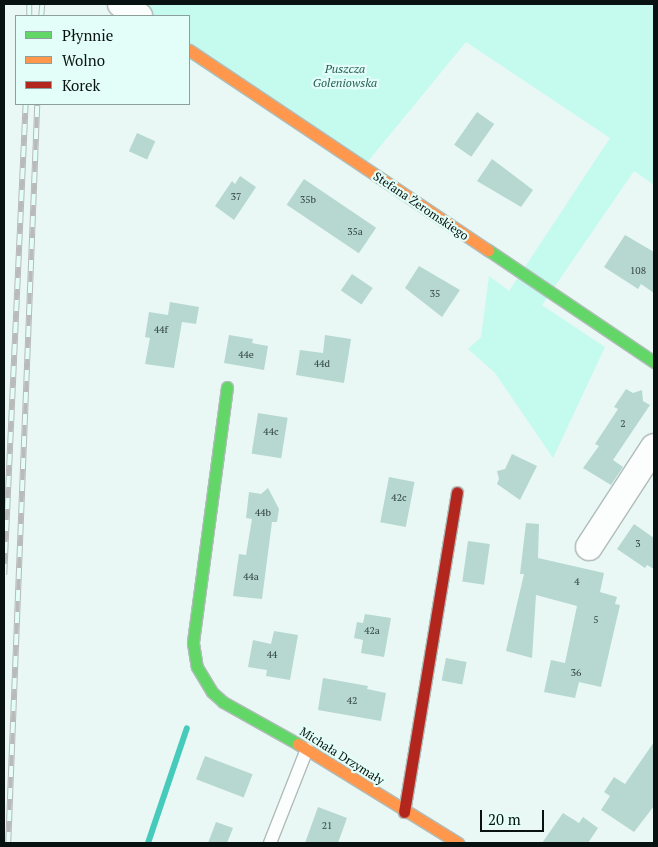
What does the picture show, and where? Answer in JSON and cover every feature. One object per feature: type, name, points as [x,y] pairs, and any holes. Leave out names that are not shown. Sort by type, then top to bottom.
[{"type":"street","points":[[121,4],[138,15]]},
{"type":"street","name":"Stefana Żeromskiego","points":[[190,51],[654,362]]},
{"type":"street","name":"Michała Drzymały","points":[[226,387],[193,643],[197,668],[212,692],[223,702],[307,749],[404,812],[458,843]]},
{"type":"street","points":[[589,547],[654,447]]},
{"type":"street","points":[[404,812],[457,492]]},
{"type":"lane","points":[[270,843],[307,749]]},
{"type":"green space","name":"Puszcza Goleniowska","points":[[104,4],[654,4],[654,185],[634,171],[542,305],[605,347],[553,458],[495,373],[468,349],[481,337],[489,276],[509,291],[610,138],[466,42],[360,171],[190,60],[190,15],[121,15]]},
{"type":"building","points":[[477,112],[494,124],[471,157],[454,145]]},
{"type":"building","points":[[137,133],[155,141],[147,159],[129,151]]},
{"type":"building","points":[[492,159],[533,190],[521,207],[477,181]]},
{"type":"building","points":[[240,176],[256,187],[234,220],[215,206],[232,181],[235,184]]},
{"type":"building","points":[[304,179],[376,228],[359,253],[287,205]]},
{"type":"building","points":[[625,235],[654,252],[654,293],[641,284],[638,289],[604,267]]},
{"type":"building","points":[[419,266],[460,290],[442,317],[405,288]]},
{"type":"building","points":[[352,274],[373,288],[362,305],[341,291]]},
{"type":"building","points":[[170,302],[199,307],[196,324],[182,322],[174,368],[145,364],[150,338],[145,337],[149,312],[168,315]]},
{"type":"building","points":[[229,335],[253,339],[252,343],[268,346],[264,370],[224,363]]},
{"type":"building","points":[[325,335],[351,339],[344,383],[296,375],[300,350],[323,353]]},
{"type":"building","points":[[626,389],[633,393],[642,390],[643,401],[650,405],[613,460],[623,467],[611,485],[583,468],[599,446],[595,444],[618,409],[614,407]]},
{"type":"building","points":[[258,413],[288,418],[281,458],[252,453]]},
{"type":"building","points":[[512,454],[537,466],[520,500],[497,484],[499,479],[497,471],[505,469]]},
{"type":"building","points":[[389,477],[415,482],[406,527],[380,522]]},
{"type":"building","points":[[268,488],[279,509],[277,522],[272,522],[262,599],[233,596],[239,554],[246,555],[252,519],[246,518],[249,492],[261,494]]},
{"type":"building","points":[[526,523],[539,524],[538,558],[604,573],[600,592],[617,597],[615,604],[620,605],[601,687],[579,682],[575,698],[544,692],[551,660],[565,663],[577,606],[536,595],[532,658],[506,651],[524,574],[520,574]]},
{"type":"building","points":[[634,524],[654,538],[654,569],[647,565],[645,568],[617,549]]},
{"type":"building","points":[[468,541],[490,544],[484,585],[462,582]]},
{"type":"building","points":[[365,614],[391,618],[384,657],[361,653],[363,640],[354,638],[357,622],[363,623]]},
{"type":"building","points":[[274,631],[298,635],[290,680],[266,676],[267,670],[248,667],[253,640],[271,644]]},
{"type":"building","points":[[446,658],[467,662],[462,685],[442,681]]},
{"type":"building","points":[[323,678],[368,686],[367,689],[386,693],[381,721],[318,710]]},
{"type":"building","points":[[654,742],[654,806],[634,832],[601,810],[610,796],[604,792],[614,777],[625,784]]},
{"type":"building","points":[[205,756],[253,774],[244,798],[196,779]]},
{"type":"building","points":[[318,807],[347,818],[338,843],[305,843]]},
{"type":"building","points":[[563,813],[579,823],[583,817],[598,828],[588,843],[542,843]]},
{"type":"building","points":[[216,822],[233,828],[227,843],[208,843]]},
{"type":"waterway","points":[[148,843],[187,728]]},
{"type":"railway","points":[[29,4],[29,15]]},
{"type":"railway","points":[[41,15],[42,4]]},
{"type":"railway","points":[[4,575],[25,105]]},
{"type":"railway","points":[[8,843],[37,105]]},
{"type":"traffic: fast","points":[[488,250],[654,362]]},
{"type":"traffic: fast","points":[[227,387],[193,643],[197,667],[212,692],[223,702],[298,744]]},
{"type":"traffic: slow","points":[[190,51],[488,250]]},
{"type":"traffic: slow","points":[[298,744],[458,843]]},
{"type":"traffic: jam","points":[[404,812],[457,492]]}]
